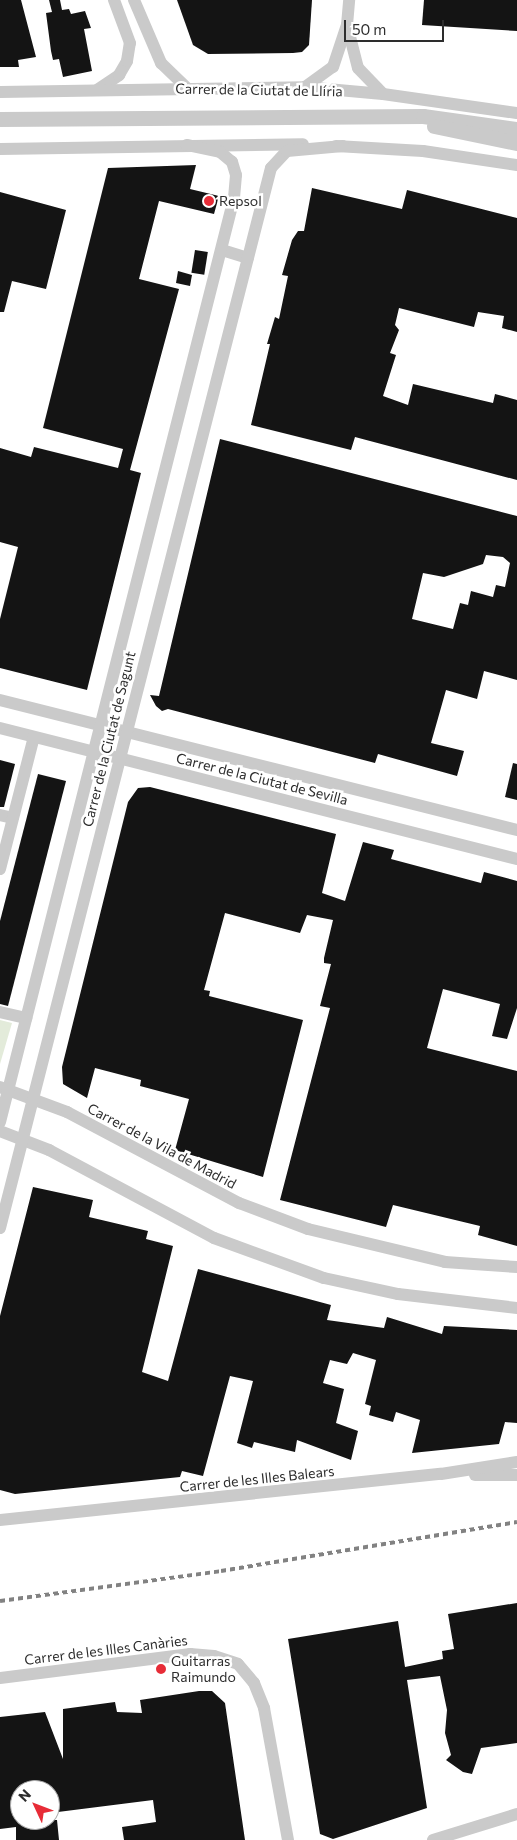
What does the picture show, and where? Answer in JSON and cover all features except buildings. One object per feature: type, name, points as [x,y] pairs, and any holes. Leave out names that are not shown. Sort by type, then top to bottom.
[{"type":"street","points":[[97,90],[119,76],[127,61],[130,43],[114,0]]},
{"type":"street","points":[[134,0],[148,37],[161,63],[187,88]]},
{"type":"street","points":[[306,87],[333,67],[347,25],[349,0]]},
{"type":"street","points":[[347,25],[358,68],[383,94]]},
{"type":"street","points":[[130,43],[148,37]]},
{"type":"street","name":"Carrer de la Ciutat de Llíria","points":[[0,92],[306,87],[383,94],[517,112]]},
{"type":"street","name":"Carrer de la Ciutat de Llíria","points":[[363,115],[517,143]]},
{"type":"street","name":"Carrer de la Ciutat de Llíria","points":[[0,119],[423,116],[517,129]]},
{"type":"street","points":[[0,149],[284,142],[449,154],[517,166]]},
{"type":"street","name":"Carrer de la Ciutat de Sagunt","points":[[0,1122],[4,1087],[26,1018],[234,198],[236,175],[232,162],[220,152],[187,145]]},
{"type":"street","name":"Carrer de la Ciutat de Sagunt","points":[[0,1228],[271,168],[278,158],[287,152],[343,146]]},
{"type":"street","points":[[222,250],[248,258]]},
{"type":"street","name":"Carrer de la Ciutat de Sevilla","points":[[0,700],[517,830]]},
{"type":"street","name":"Carrer de la Ciutat de Sevilla","points":[[0,728],[517,860]]},
{"type":"street","points":[[0,869],[34,737]]},
{"type":"street","points":[[0,814],[13,818]]},
{"type":"street","points":[[0,1012],[26,1018]]},
{"type":"street","name":"Carrer de la Vila de Madrid","points":[[4,1087],[34,1097],[231,1200],[308,1229],[445,1262],[517,1266]]},
{"type":"street","points":[[0,1131],[49,1150],[214,1238],[324,1278],[441,1301],[517,1308]]},
{"type":"street","name":"Carrer de les Illes Balears","points":[[0,1520],[441,1474],[517,1462]]},
{"type":"street","points":[[441,1474],[517,1475]]},
{"type":"street","name":"Carrer de les Illes Canàries","points":[[0,1678],[190,1654],[214,1656],[238,1664],[254,1683],[264,1708],[288,1840]]},
{"type":"street","points":[[433,1840],[517,1814]]},
{"type":"green space","points":[[0,1020],[12,1023],[0,1064]]},
{"type":"railway","points":[[0,1601],[221,1571],[517,1522]]},
{"type":"place","name":"Repsol","points":[[209,201]]},
{"type":"place","name":"Guitarras Raimundo","points":[[161,1669]]}]
